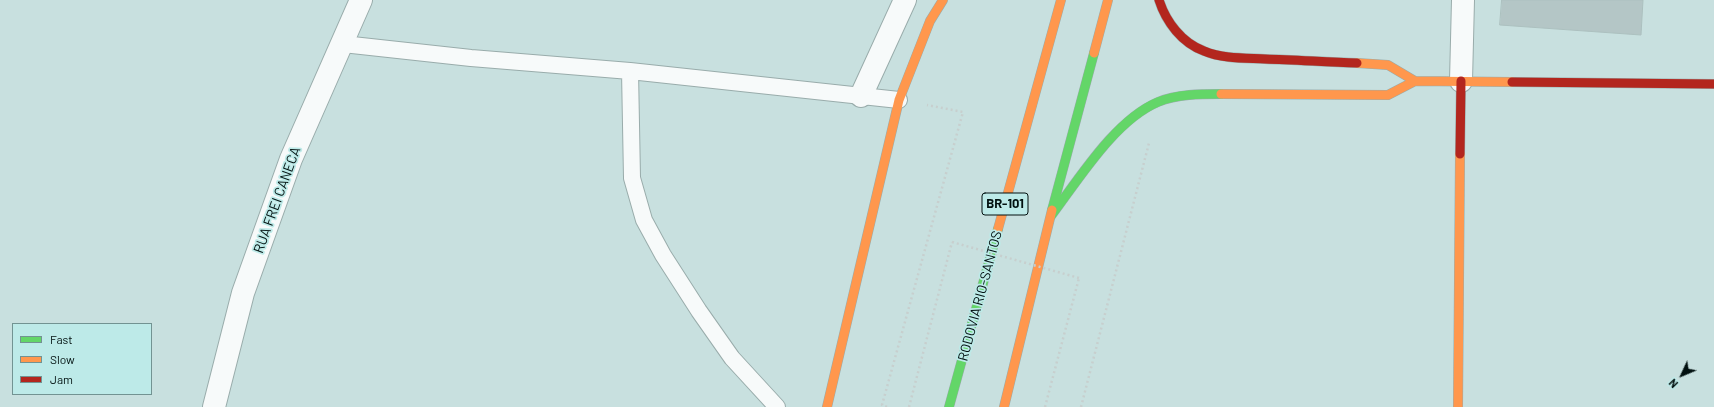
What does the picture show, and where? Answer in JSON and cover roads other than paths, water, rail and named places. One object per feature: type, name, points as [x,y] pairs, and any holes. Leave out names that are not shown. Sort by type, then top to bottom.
[{"type":"main road","points":[[827,407],[899,100],[930,21],[943,0]]},
{"type":"main road","name":"RODOVIA RIO-SANTOS","points":[[949,407],[1061,0]]},
{"type":"main road","points":[[1004,407],[1051,216],[1108,0]]},
{"type":"main road","points":[[1159,0],[1164,12],[1176,31],[1185,40],[1210,53],[1233,57],[1388,65],[1415,81]]},
{"type":"main road","points":[[1051,216],[1115,133],[1143,109],[1160,101],[1199,94],[1388,95],[1415,81],[1714,84]]},
{"type":"main road","points":[[1458,407],[1461,81]]},
{"type":"street","name":"RUA FREI CANECA","points":[[214,407],[245,286],[291,159],[343,44],[361,0]]},
{"type":"street","points":[[861,96],[905,0]]},
{"type":"street","points":[[1461,81],[1463,0]]},
{"type":"lane","points":[[343,44],[471,58],[630,71],[899,100]]},
{"type":"lane","points":[[630,71],[632,178],[644,220],[662,255],[732,358],[777,407]]}]
